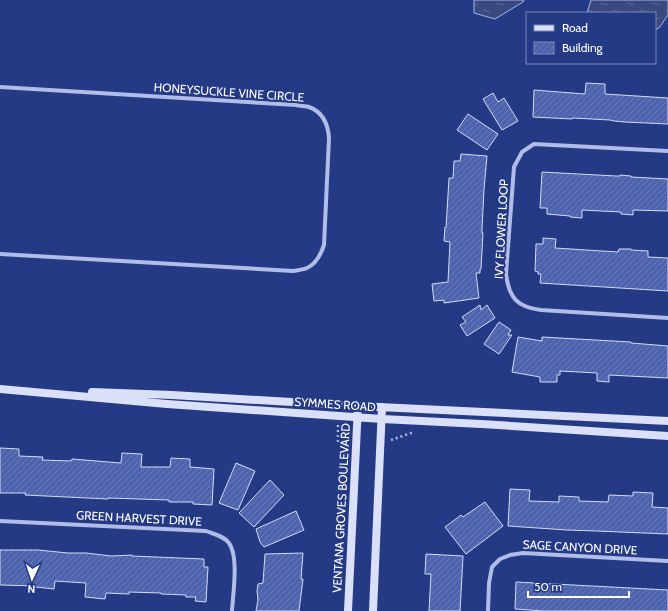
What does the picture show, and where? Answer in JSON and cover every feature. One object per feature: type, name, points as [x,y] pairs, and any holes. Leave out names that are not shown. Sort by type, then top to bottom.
[{"type":"street","name":"HONEYSUCKLE VINE CIRCLE","points":[[0,87],[309,107],[318,112],[325,120],[329,129],[324,245],[322,254],[307,268],[293,271],[0,254]]},
{"type":"street","name":"IVY FLOWER LOOP","points":[[668,151],[534,144],[522,152],[514,167],[506,274],[511,293],[515,300],[523,306],[532,309],[668,318]]},
{"type":"street","name":"SYMMES ROAD","points":[[0,389],[172,395],[358,406],[668,421]]},
{"type":"street","name":"SYMMES ROAD","points":[[0,389],[167,404],[382,420],[668,436]]},
{"type":"street","name":"VENTANA GROVES BOULEVARD","points":[[348,611],[358,406]]},
{"type":"street","points":[[373,611],[382,407]]},
{"type":"street","name":"GREEN HARVEST DRIVE","points":[[0,520],[206,532],[218,535],[228,541],[233,551],[235,564],[232,611]]},
{"type":"street","name":"SAGE CANYON DRIVE","points":[[488,611],[489,583],[492,567],[500,559],[510,555],[523,553],[668,561]]},
{"type":"water","points":[[474,0],[524,0],[495,19],[474,13]]},
{"type":"water","points":[[591,0],[668,0],[668,15],[659,28],[656,30],[656,12],[587,12]]},
{"type":"building","points":[[586,83],[605,84],[605,94],[668,98],[668,124],[533,117],[534,90],[585,94]]},
{"type":"building","points":[[493,93],[498,102],[504,98],[518,121],[502,130],[483,99]]},
{"type":"building","points":[[468,114],[498,134],[487,150],[457,130]]},
{"type":"building","points":[[461,154],[487,156],[484,189],[481,269],[480,273],[476,273],[479,298],[444,303],[444,300],[434,301],[432,284],[448,282],[450,242],[444,241],[449,178],[453,178],[454,161],[460,161]]},
{"type":"building","points":[[542,172],[620,175],[668,179],[668,211],[633,210],[633,215],[621,214],[621,212],[582,210],[582,218],[547,214],[547,208],[540,208]]},
{"type":"building","points":[[543,238],[556,239],[555,248],[618,252],[619,249],[631,249],[648,251],[648,257],[668,258],[668,291],[540,283],[541,274],[538,274],[538,272],[535,271],[536,244],[543,244]]},
{"type":"building","points":[[480,305],[481,310],[487,305],[495,318],[467,336],[460,325],[466,322],[462,317]]},
{"type":"building","points":[[499,322],[511,330],[508,335],[512,335],[499,354],[484,344]]},
{"type":"building","points":[[518,337],[542,341],[542,337],[631,342],[668,346],[668,378],[609,375],[609,382],[597,381],[597,373],[560,371],[560,375],[557,375],[557,382],[540,382],[540,377],[512,372]]},
{"type":"building","points":[[0,448],[19,449],[19,456],[43,457],[42,460],[71,461],[72,459],[121,463],[122,453],[142,454],[141,467],[170,467],[171,458],[190,459],[190,467],[214,469],[212,505],[193,504],[193,502],[169,502],[169,500],[108,499],[25,495],[26,493],[0,493]]},
{"type":"building","points":[[236,463],[255,471],[238,510],[219,503]]},
{"type":"building","points":[[270,480],[284,495],[254,527],[239,513]]},
{"type":"building","points":[[510,489],[530,490],[529,501],[559,502],[559,496],[579,497],[579,501],[608,502],[609,495],[633,496],[633,492],[653,493],[652,507],[668,508],[668,534],[508,526]]},
{"type":"building","points":[[485,502],[503,526],[466,554],[445,527],[461,515],[463,517]]},
{"type":"building","points":[[296,511],[304,530],[264,547],[260,542],[256,529]]},
{"type":"building","points":[[0,550],[38,550],[111,556],[132,555],[204,559],[204,567],[208,567],[206,602],[195,601],[196,597],[186,597],[186,595],[161,593],[106,593],[105,599],[85,597],[86,583],[55,581],[54,589],[36,586],[0,585]]},
{"type":"building","points":[[303,553],[301,579],[303,579],[299,611],[256,611],[258,584],[263,583],[265,554]]},
{"type":"building","points":[[426,554],[463,556],[460,611],[429,611],[431,574],[425,574]]},
{"type":"building","points":[[516,582],[668,590],[668,611],[544,611],[515,609]]}]
